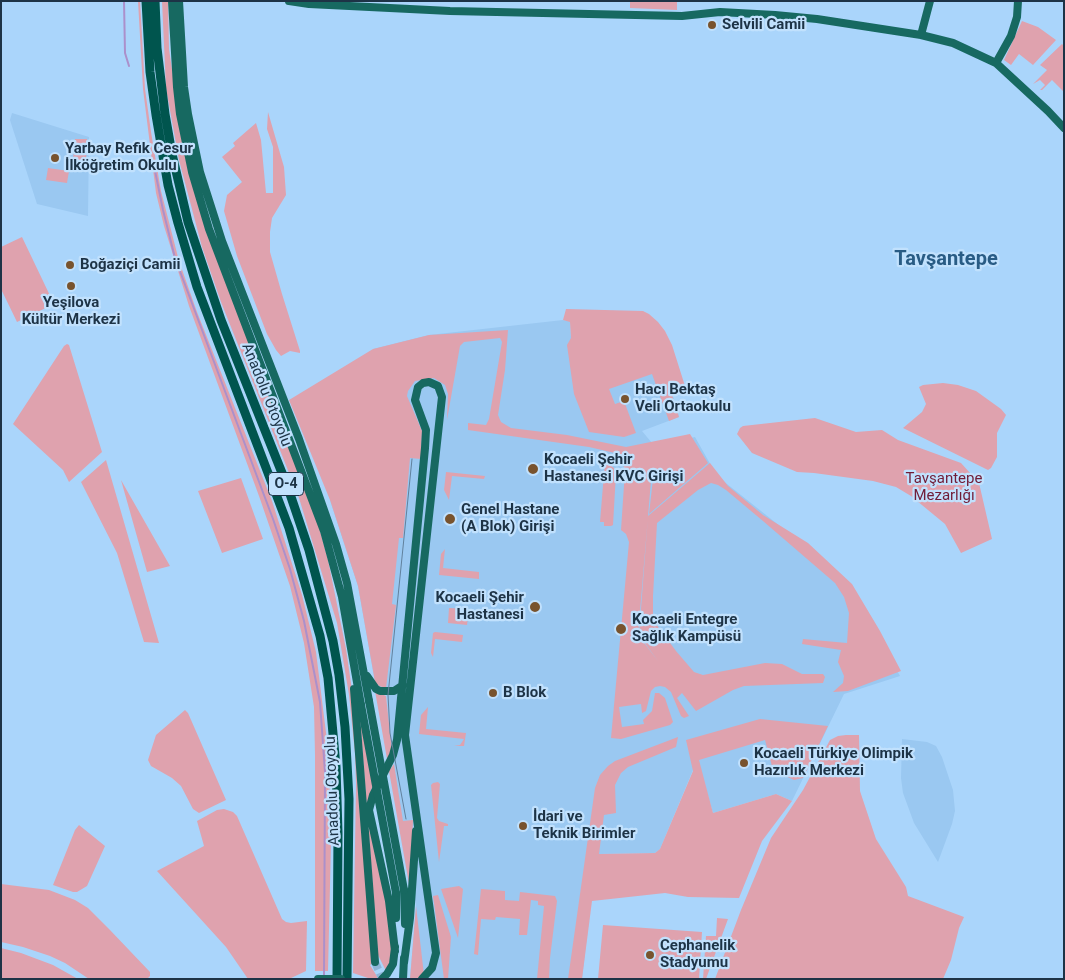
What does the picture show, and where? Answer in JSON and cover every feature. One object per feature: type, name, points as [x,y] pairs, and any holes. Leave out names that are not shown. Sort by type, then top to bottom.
[{"type":"highway","name":"Anadolu Otoyolu","points":[[146,1],[150,64],[156,115],[168,184],[178,223],[197,287],[289,528],[314,609],[322,645],[334,726],[338,799],[336,979]]},
{"type":"highway","name":"Anadolu Otoyolu","points":[[155,1],[157,48],[165,114],[175,170],[188,222],[221,320],[288,488],[309,550],[339,675],[345,727],[349,799],[347,979]]},
{"type":"main road","points":[[172,1],[180,114],[192,172],[210,229],[324,530],[342,598],[396,893],[393,964],[382,979]]},
{"type":"main road","points":[[179,1],[184,87],[189,122],[200,172],[222,242],[299,439],[334,536],[348,583],[404,890],[403,979]]},
{"type":"main road","points":[[289,1],[309,4],[450,10],[682,16],[720,12],[766,14],[817,19],[921,35],[959,45],[996,64],[1064,128]]},
{"type":"main road","points":[[921,35],[930,1]]},
{"type":"main road","points":[[996,64],[1011,36],[1018,1]]},
{"type":"main road","points":[[395,951],[389,901],[370,810],[372,795],[396,748],[426,430],[415,400],[418,387],[423,383],[429,382],[438,386],[442,397],[406,735],[436,952],[434,964],[429,973],[422,979]]},
{"type":"main road","points":[[342,598],[355,696],[375,962]]},
{"type":"main road","points":[[363,662],[367,676],[376,688],[386,692],[394,691],[403,684]]},
{"type":"main road","points":[[404,963],[410,918],[417,812]]},
{"type":"main road","points":[[318,979],[341,979]]},
{"type":"shaded area","name":"Yarbay Refik Cesur İlköğretim Okulu","points":[[12,113],[89,137],[88,216],[37,204],[10,120]]},
{"type":"shaded area","name":"Kocaeli Entegre Sağlık Kampüsü","points":[[563,320],[570,321],[571,338],[658,360],[676,404],[679,417],[642,431],[652,443],[667,443],[695,437],[717,476],[805,546],[857,594],[900,676],[844,694],[792,801],[776,794],[713,813],[698,761],[660,849],[655,853],[599,854],[591,901],[582,979],[410,979],[416,906],[389,735],[386,688],[379,686],[375,682],[358,586],[330,500],[373,349],[429,335]]},
{"type":"shaded area","points":[[902,739],[927,742],[936,746],[942,757],[953,790],[955,811],[938,862],[914,823],[903,793],[901,778]]},
{"type":"green space","points":[[138,1],[140,1],[145,89],[151,132],[161,191],[179,261],[197,312],[272,501],[302,595],[316,652],[329,757],[331,842],[328,971],[315,971],[314,707],[304,643],[290,586],[189,306],[164,226],[156,193],[143,89]]},
{"type":"green space","points":[[162,1],[168,1],[169,49],[183,145],[319,527],[328,560],[346,649],[353,697],[373,963],[370,965],[378,978],[371,979],[353,973],[355,753],[349,695],[337,623],[299,498],[221,302],[202,247],[179,160],[166,88]]},
{"type":"green space","points":[[630,1],[677,1],[677,10],[630,8]]},
{"type":"green space","points":[[1022,21],[1038,27],[1056,40],[1033,65],[1019,54],[1011,65],[1004,60]]},
{"type":"green space","points":[[1062,44],[1064,46],[1064,92],[1052,80],[1040,90],[1045,85],[1040,80],[1033,84],[1047,70],[1040,65]]},
{"type":"green space","points":[[268,112],[284,167],[286,195],[272,218],[270,252],[300,351],[300,353],[290,351],[281,356],[267,334],[237,256],[224,211],[227,195],[242,182],[222,157],[235,146],[233,143],[256,123],[261,140],[266,193],[273,193],[273,147],[267,129]]},
{"type":"green space","points":[[75,139],[87,139],[86,161],[73,160]]},
{"type":"green space","points":[[48,168],[69,171],[67,183],[46,180]]},
{"type":"green space","points":[[22,237],[54,304],[17,322],[1,289],[1,247]]},
{"type":"green space","points":[[566,309],[643,311],[658,322],[672,345],[685,386],[672,395],[679,417],[669,421],[652,374],[609,389],[615,404],[624,401],[636,433],[624,437],[589,432],[574,394],[567,345],[571,338],[570,322],[563,320]]},
{"type":"green space","points":[[508,330],[505,370],[498,415],[501,422],[511,428],[567,435],[626,447],[690,434],[708,463],[649,514],[654,470],[652,469],[648,516],[710,463],[728,486],[763,515],[808,543],[852,584],[901,671],[848,691],[833,692],[843,683],[844,676],[838,662],[841,650],[802,644],[803,639],[847,643],[849,613],[844,597],[835,583],[763,521],[726,490],[711,483],[698,490],[657,523],[653,620],[694,672],[703,675],[765,663],[782,664],[802,674],[823,674],[825,677],[823,683],[744,686],[733,690],[696,711],[682,693],[677,698],[689,716],[684,718],[681,716],[671,692],[665,687],[655,687],[651,691],[646,711],[642,713],[641,704],[619,707],[622,727],[644,724],[643,720],[652,711],[655,693],[659,693],[665,698],[673,722],[670,725],[621,739],[611,738],[629,542],[626,534],[621,530],[625,470],[615,453],[589,447],[468,430],[468,423],[486,425],[489,419],[502,342],[500,338],[464,342],[460,346],[447,420],[448,394],[445,385],[434,378],[415,381],[408,391],[407,396],[422,431],[421,459],[410,458],[403,538],[399,538],[392,604],[396,605],[386,688],[379,686],[375,682],[358,586],[330,500],[289,400],[373,349],[429,335]],"holes":[[[648,520],[639,635],[658,661],[638,635]]]},
{"type":"green space","points":[[67,344],[69,345],[102,452],[69,482],[63,470],[13,424]]},
{"type":"green space","points":[[943,383],[958,385],[976,391],[1001,409],[1006,415],[997,433],[997,457],[988,470],[903,428],[922,412],[926,404],[919,387]]},
{"type":"green space","name":"Tavşantepe Mezarlığı","points":[[815,418],[856,432],[882,430],[898,440],[961,463],[979,483],[992,539],[961,553],[945,524],[911,496],[896,487],[873,481],[797,472],[752,453],[737,434],[743,426]]},
{"type":"green space","points":[[106,460],[159,643],[144,642],[117,553],[81,482]]},
{"type":"green space","points":[[605,461],[614,468],[616,473],[613,525],[611,526],[604,526],[604,522],[600,522]]},
{"type":"green space","points":[[446,472],[485,476],[484,479],[452,476],[449,500],[444,490]]},
{"type":"green space","points":[[241,478],[263,539],[222,553],[198,491]]},
{"type":"green space","points":[[121,480],[170,566],[147,572]]},
{"type":"green space","points":[[445,549],[443,568],[479,572],[479,579],[439,575],[441,554]]},
{"type":"green space","points":[[449,608],[466,609],[467,625],[448,623]]},
{"type":"green space","points":[[433,633],[463,635],[462,642],[435,639],[433,657],[431,653]]},
{"type":"green space","points":[[375,691],[386,696],[392,752],[387,759]]},
{"type":"green space","points":[[428,707],[426,729],[466,733],[464,746],[454,746],[460,745],[464,739],[419,734],[421,715]]},
{"type":"green space","points":[[185,710],[226,800],[199,813],[193,809],[181,786],[172,778],[151,766],[148,760],[156,735]]},
{"type":"green space","points":[[360,718],[374,781],[368,801],[392,927],[392,962],[386,971],[378,955]]},
{"type":"green space","points":[[760,719],[828,726],[803,778],[794,780],[773,770],[765,740],[699,760],[713,813],[776,794],[792,801],[762,841],[739,898],[688,897],[665,893],[592,901],[582,979],[568,979],[595,788],[600,775],[615,761],[678,737],[676,747],[628,767],[621,773],[615,785],[616,813],[604,815],[599,854],[655,853],[660,849],[693,771],[686,740]]},
{"type":"green space","points":[[846,735],[859,735],[860,791],[876,839],[906,887],[908,896],[964,917],[943,979],[715,979],[771,838],[803,790],[830,740]]},
{"type":"green space","points":[[394,764],[403,821],[413,820],[409,884],[389,771]]},
{"type":"green space","points":[[438,782],[440,784],[437,818],[439,821],[448,824],[448,826],[444,826],[439,862],[431,785]]},
{"type":"green space","points":[[224,809],[233,812],[237,816],[282,919],[291,923],[307,921],[306,971],[289,979],[248,979],[226,947],[157,871],[204,846],[197,821],[217,810]]},
{"type":"green space","points":[[79,825],[105,846],[87,886],[77,892],[73,892],[53,885],[75,830]]},
{"type":"green space","points":[[1,884],[49,890],[75,900],[88,908],[150,972],[150,976],[147,979],[89,979],[65,963],[50,956],[1,942]]},
{"type":"green space","points":[[459,886],[463,889],[458,938],[441,889]]},
{"type":"green space","points":[[481,889],[505,891],[505,900],[519,901],[520,892],[555,896],[557,901],[549,979],[537,979],[544,906],[538,905],[538,901],[531,900],[527,935],[519,935],[520,919],[496,917],[495,920],[481,919],[478,955],[474,954]]},
{"type":"green space","points":[[438,895],[451,937],[448,979],[444,979],[433,896]]},
{"type":"green space","points":[[416,906],[424,975],[416,979],[410,979]]},
{"type":"green space","points":[[717,918],[728,919],[706,979],[703,979],[706,936],[716,936]]},
{"type":"green space","name":"Cephanelik Stadyumu","points":[[603,925],[702,932],[699,979],[598,979]]},
{"type":"green space","points":[[1,948],[53,965],[78,979],[1,979]]},
{"type":"waterway","points":[[124,1],[125,53],[129,66]]},
{"type":"waterway","points":[[153,161],[175,258],[273,519],[290,569],[304,621],[320,702],[325,772],[324,976]]},
{"type":"tunnel","points":[[375,962],[384,979]]},
{"type":"tram line","points":[[406,819],[390,733],[388,695],[412,459]]},
{"type":"place","name":"Selvili Camii","points":[[712,25]]},
{"type":"place","name":"Yarbay Refik Cesur İlköğretim Okulu","points":[[55,158]]},
{"type":"place","name":"Boğaziçi Camii","points":[[70,265]]},
{"type":"place","name":"Yeşilova Kültür Merkezi","points":[[71,286]]},
{"type":"place","name":"Hacı Bektaş Veli Ortaokulu","points":[[625,399]]},
{"type":"place","name":"Kocaeli Şehir Hastanesi KVC Girişi","points":[[533,469]]},
{"type":"place","name":"Genel Hastane (A Blok) Girişi","points":[[450,519]]},
{"type":"place","name":"Kocaeli Şehir Hastanesi","points":[[535,607]]},
{"type":"place","name":"Kocaeli Entegre Sağlık Kampüsü","points":[[621,629]]},
{"type":"place","name":"B Blok","points":[[493,693]]},
{"type":"place","name":"Kocaeli Türkiye Olimpik Hazırlık Merkezi","points":[[744,763]]},
{"type":"place","name":"İdari ve Teknik Birimler","points":[[523,826]]},
{"type":"place","name":"Cephanelik Stadyumu","points":[[650,955]]},
{"type":"district","name":"Tavşantepe","points":[[946,260]]}]
